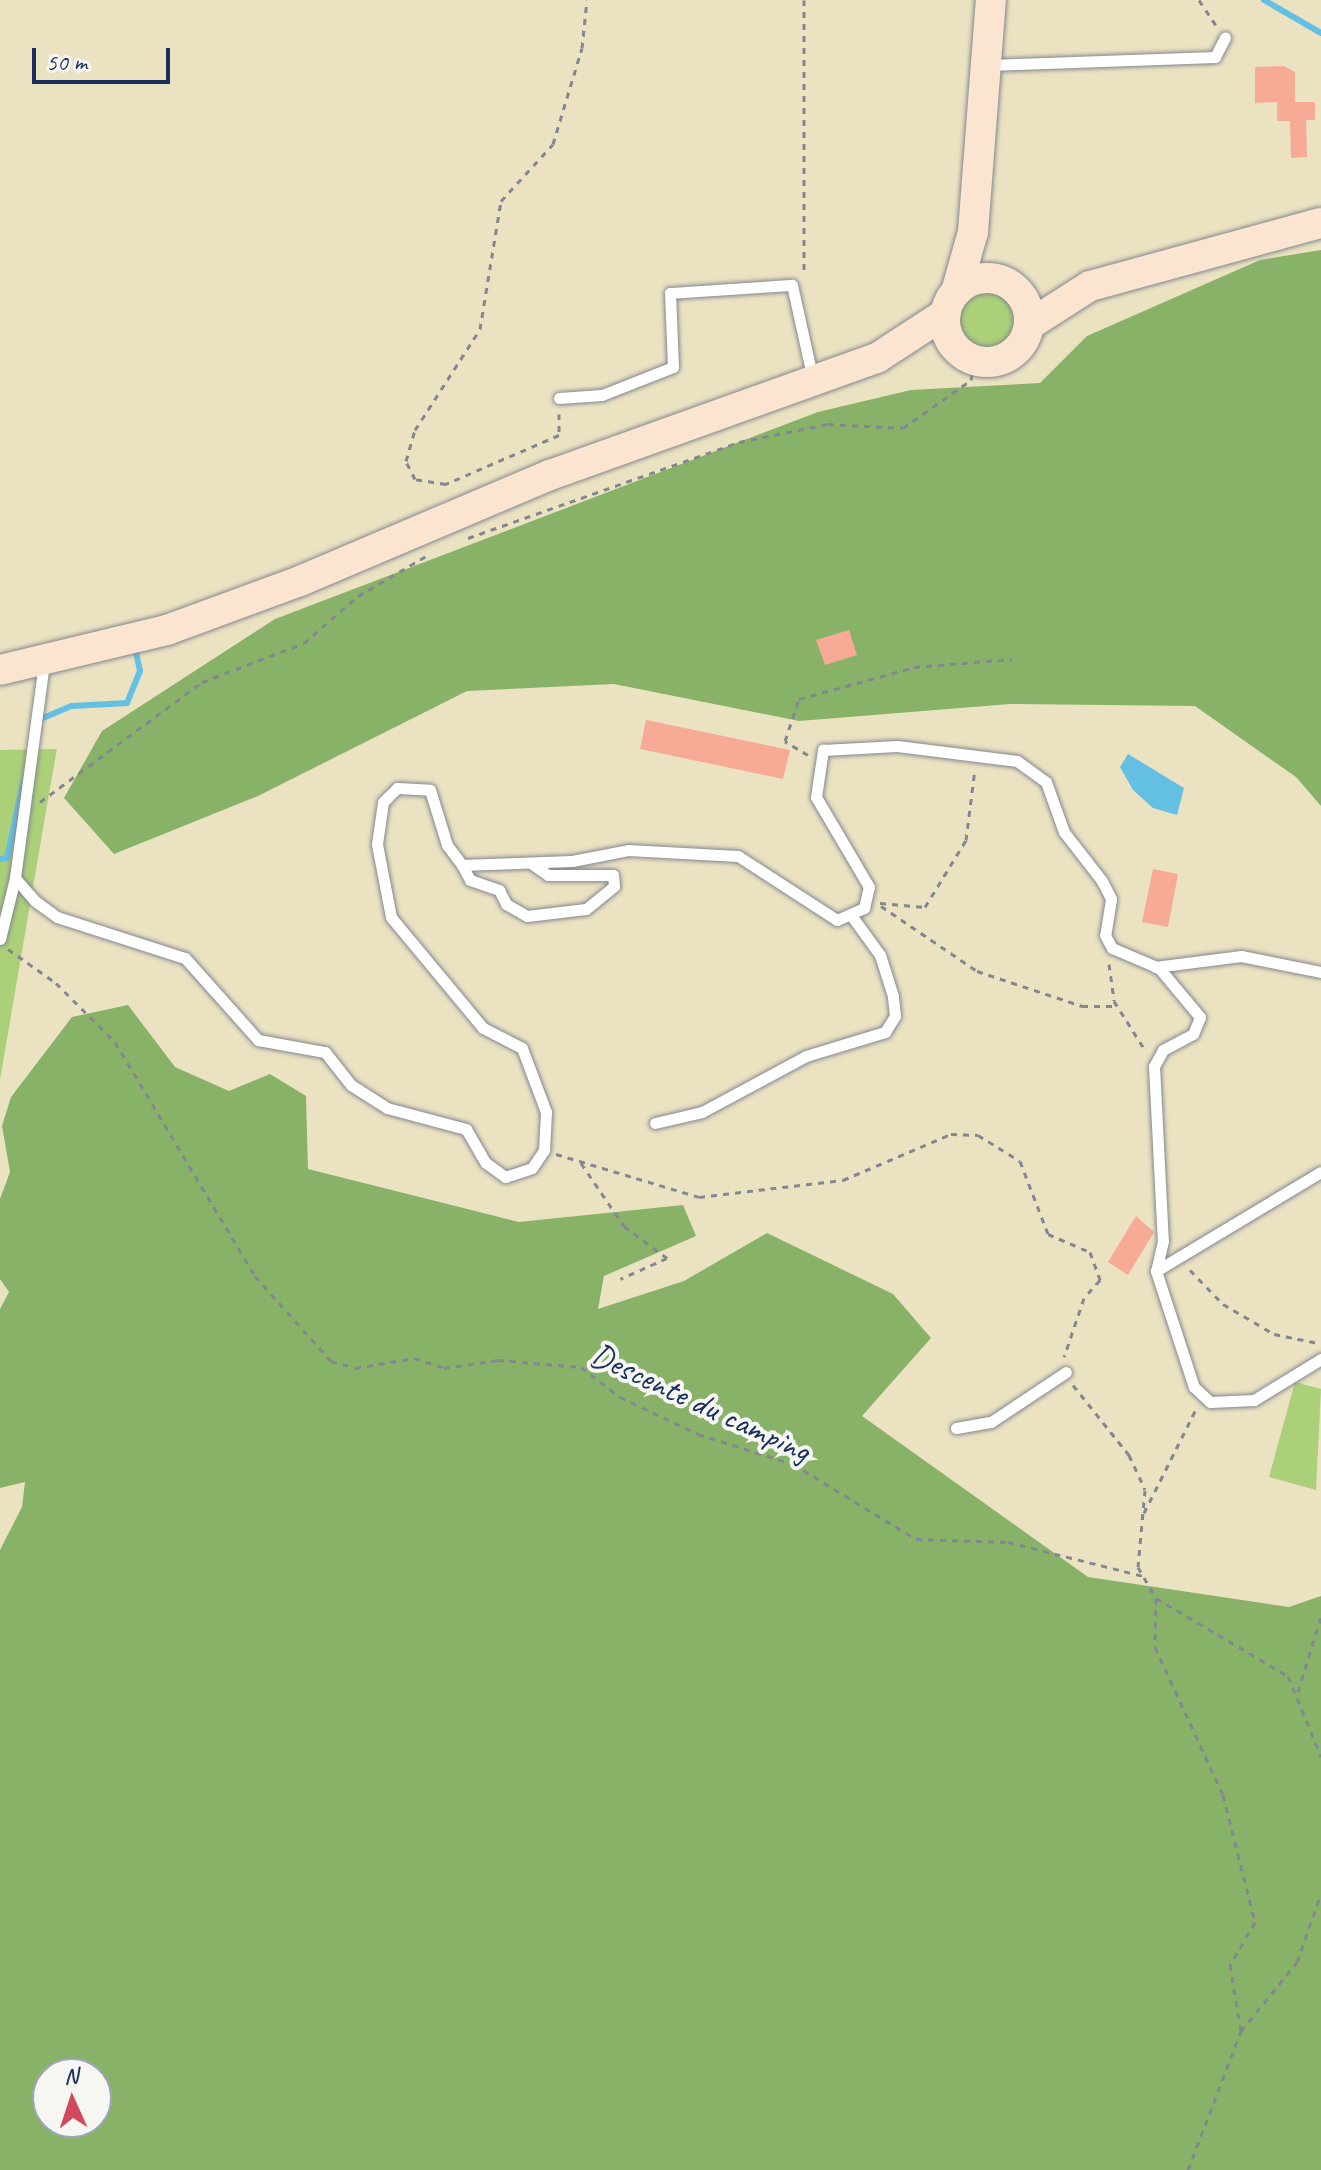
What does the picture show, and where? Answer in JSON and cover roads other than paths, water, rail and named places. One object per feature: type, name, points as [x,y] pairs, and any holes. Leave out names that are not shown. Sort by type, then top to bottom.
[{"type":"main road","points":[[966,356],[951,303],[973,232],[991,0]]},
{"type":"main road","points":[[0,670],[44,663],[167,630],[550,475],[877,358],[981,279],[1005,284],[1090,286],[1321,223]]},
{"type":"main road","points":[[973,232],[1029,325]]},
{"type":"main road","points":[[877,358],[1011,356],[1029,325],[1090,286]]},
{"type":"lane","points":[[988,65],[1215,57],[1225,37]]},
{"type":"lane","points":[[559,398],[602,395],[673,367],[670,293],[792,285],[813,380]]},
{"type":"lane","points":[[0,941],[15,878],[44,663]]},
{"type":"lane","points":[[462,865],[531,863],[628,850],[738,856],[837,920],[853,918],[865,901],[869,887],[816,797],[823,750],[843,747],[977,754],[1017,761],[1046,782],[1064,832],[1111,899],[1105,935],[1112,948],[1155,967],[1185,991],[1200,1017],[1193,1034],[1163,1050],[1154,1066],[1163,1241],[1156,1271],[1202,1395],[1210,1402],[1254,1400],[1321,1359]]},
{"type":"lane","points":[[15,878],[57,917],[185,958],[258,1040],[325,1052],[351,1085],[387,1108],[466,1129],[505,1177],[532,1168],[544,1150],[546,1112],[522,1048],[483,1028],[391,917],[377,844],[383,802],[397,788],[430,790],[447,845],[470,880],[499,890],[506,904],[527,916],[586,909],[614,886],[613,875],[548,875],[531,863]]},
{"type":"lane","points":[[655,1123],[702,1112],[806,1056],[885,1032],[895,1016],[893,996],[880,955],[853,918]]},
{"type":"lane","points":[[1155,967],[1241,956],[1321,972]]},
{"type":"lane","points":[[1156,1271],[1321,1172]]},
{"type":"lane","points":[[956,1428],[991,1422],[1066,1372]]},
{"type":"water","points":[[1128,754],[1184,788],[1177,815],[1153,808],[1133,790],[1120,767]]},
{"type":"waterway","points":[[1264,0],[1321,33]]},
{"type":"waterway","points":[[36,721],[72,706],[127,703],[140,671],[135,647]]},
{"type":"waterway","points":[[0,859],[7,858],[23,783]]}]
